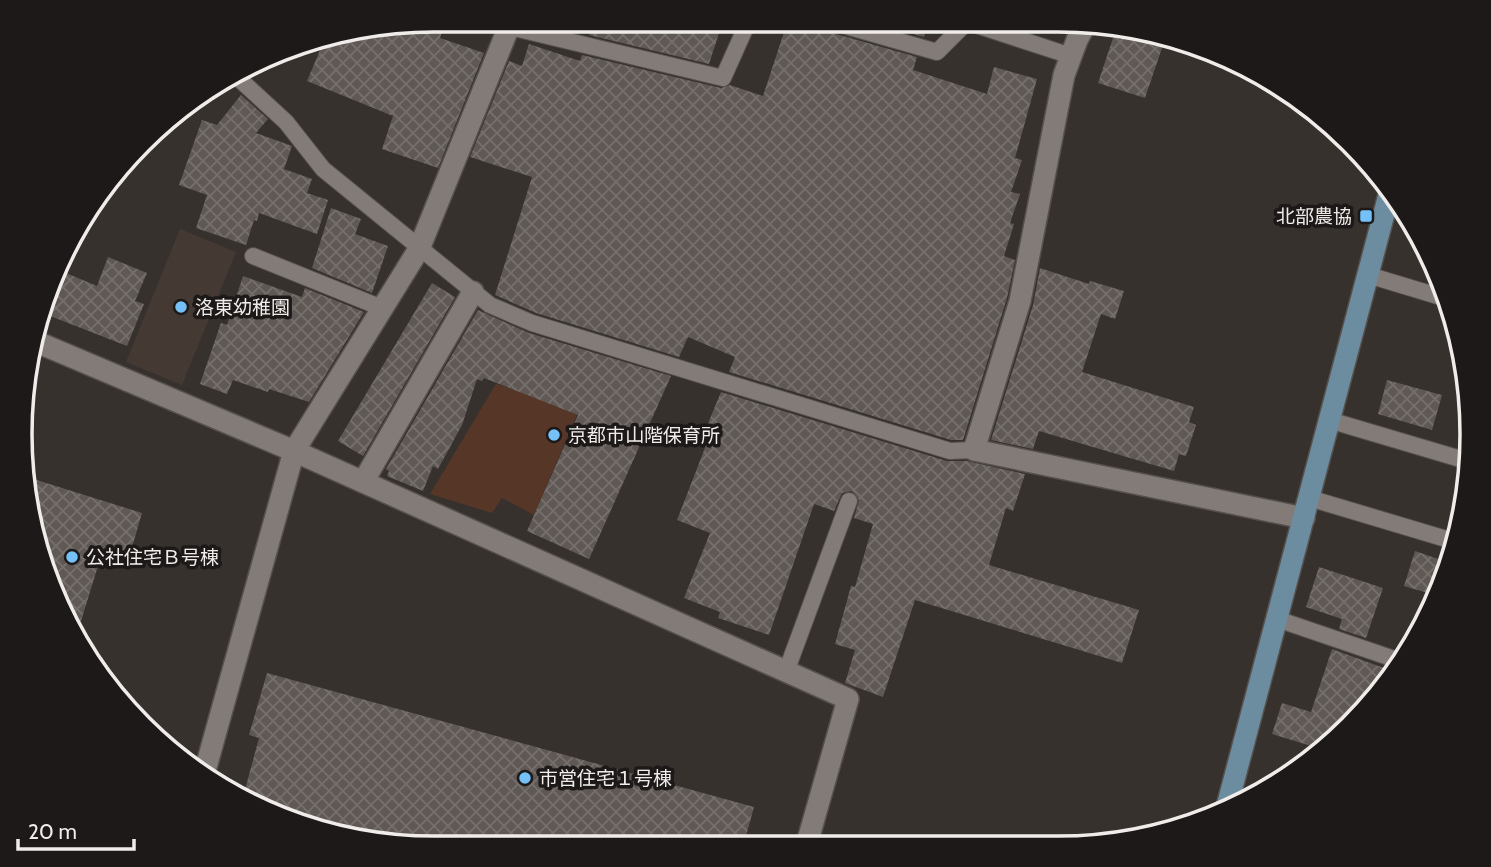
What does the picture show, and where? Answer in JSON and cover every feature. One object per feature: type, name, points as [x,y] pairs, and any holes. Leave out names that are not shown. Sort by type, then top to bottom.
[{"type":"street","points":[[207,765],[294,451],[419,249],[507,32]]},
{"type":"street","points":[[1082,32],[1064,75],[1020,301],[974,450],[1306,508]]},
{"type":"street","points":[[1230,796],[1387,203]]},
{"type":"street","points":[[363,482],[473,292]]},
{"type":"street","points":[[42,344],[294,451],[848,699],[809,836]]},
{"type":"lane","points":[[546,32],[723,78],[744,32]]},
{"type":"lane","points":[[867,32],[937,52],[957,32]]},
{"type":"lane","points":[[998,32],[1071,56]]},
{"type":"lane","points":[[241,81],[286,122],[323,169],[490,305],[532,323],[950,451],[974,450]]},
{"type":"lane","points":[[253,256],[382,308]]},
{"type":"lane","points":[[1368,275],[1435,295]]},
{"type":"lane","points":[[1329,420],[1459,459]]},
{"type":"lane","points":[[786,672],[849,501]]},
{"type":"lane","points":[[1306,508],[1446,539]]},
{"type":"lane","points":[[1277,619],[1391,658]]},
{"type":"shaded area","name":"洛東幼稚園","points":[[180,229],[236,252],[182,385],[126,362]]},
{"type":"shaded area","points":[[496,384],[579,410],[534,515],[502,498],[492,513],[430,494]]},
{"type":"building","points":[[442,32],[440,38],[484,53],[438,168],[382,149],[393,116],[307,81],[321,48],[324,50],[329,45],[381,35]]},
{"type":"building","points":[[590,32],[719,32],[709,64],[589,35]]},
{"type":"building","points":[[784,32],[829,32],[917,57],[913,70],[987,94],[994,67],[1037,79],[1015,158],[1022,160],[1011,192],[1020,194],[1010,223],[1014,224],[1004,256],[1015,260],[1007,298],[963,440],[951,440],[729,372],[735,357],[688,337],[679,357],[536,313],[495,295],[532,177],[470,157],[509,61],[522,66],[529,44],[580,61],[582,55],[721,88],[730,85],[763,96]]},
{"type":"building","points":[[906,32],[926,32],[924,37]]},
{"type":"building","points":[[1114,36],[1163,45],[1145,98],[1098,83]]},
{"type":"building","points":[[241,95],[268,119],[256,133],[292,146],[284,169],[312,179],[307,193],[328,200],[317,234],[259,213],[246,245],[196,228],[207,195],[179,185],[202,120],[217,125]]},
{"type":"building","points":[[331,208],[361,219],[355,234],[388,246],[372,293],[312,268]]},
{"type":"building","points":[[108,257],[147,273],[135,301],[144,304],[127,346],[49,316],[65,273],[97,286]]},
{"type":"building","points":[[1040,268],[1089,284],[1090,281],[1124,291],[1115,319],[1101,314],[1082,372],[1194,407],[1189,422],[1196,425],[1186,456],[1179,454],[1174,471],[1039,431],[1033,449],[991,440],[1033,305]]},
{"type":"building","points":[[243,276],[302,297],[305,288],[364,312],[309,402],[233,380],[227,394],[200,384],[221,323],[227,325]]},
{"type":"building","points":[[432,283],[455,297],[363,456],[338,441]]},
{"type":"building","points":[[478,310],[529,333],[671,376],[589,559],[527,531],[578,415],[484,378],[482,381],[477,379],[462,425],[438,469],[433,466],[423,491],[387,476],[389,471],[386,469]]},
{"type":"building","points":[[1387,380],[1442,395],[1432,430],[1378,414]]},
{"type":"building","points":[[721,392],[947,461],[967,461],[1025,474],[1013,511],[1006,508],[989,565],[1139,610],[1122,663],[915,600],[883,697],[845,683],[855,650],[835,644],[851,586],[855,587],[873,524],[854,518],[859,500],[852,491],[842,493],[834,511],[814,504],[769,635],[718,618],[720,612],[684,598],[710,533],[677,520],[710,435],[704,433]]},
{"type":"building","name":"公社住宅Ｂ号棟","points":[[34,479],[142,513],[128,561],[102,553],[80,624],[62,587],[45,538]]},
{"type":"building","points":[[1415,551],[1439,559],[1426,593],[1404,586]]},
{"type":"building","points":[[1319,567],[1383,588],[1366,638],[1339,629],[1342,619],[1306,607]]},
{"type":"building","points":[[1332,649],[1384,668],[1360,699],[1310,746],[1272,734],[1282,703],[1311,712]]},
{"type":"building","name":"市営住宅１号棟","points":[[267,673],[754,807],[746,836],[434,836],[381,832],[329,822],[280,805],[245,789],[259,738],[249,735]]},
{"type":"place","name":"北部農協","points":[[1366,216]]},
{"type":"place","name":"洛東幼稚園","points":[[181,307]]},
{"type":"place","name":"京都市山階保育所","points":[[554,435]]},
{"type":"place","name":"公社住宅Ｂ号棟","points":[[72,557]]},
{"type":"place","name":"市営住宅１号棟","points":[[525,778]]}]
